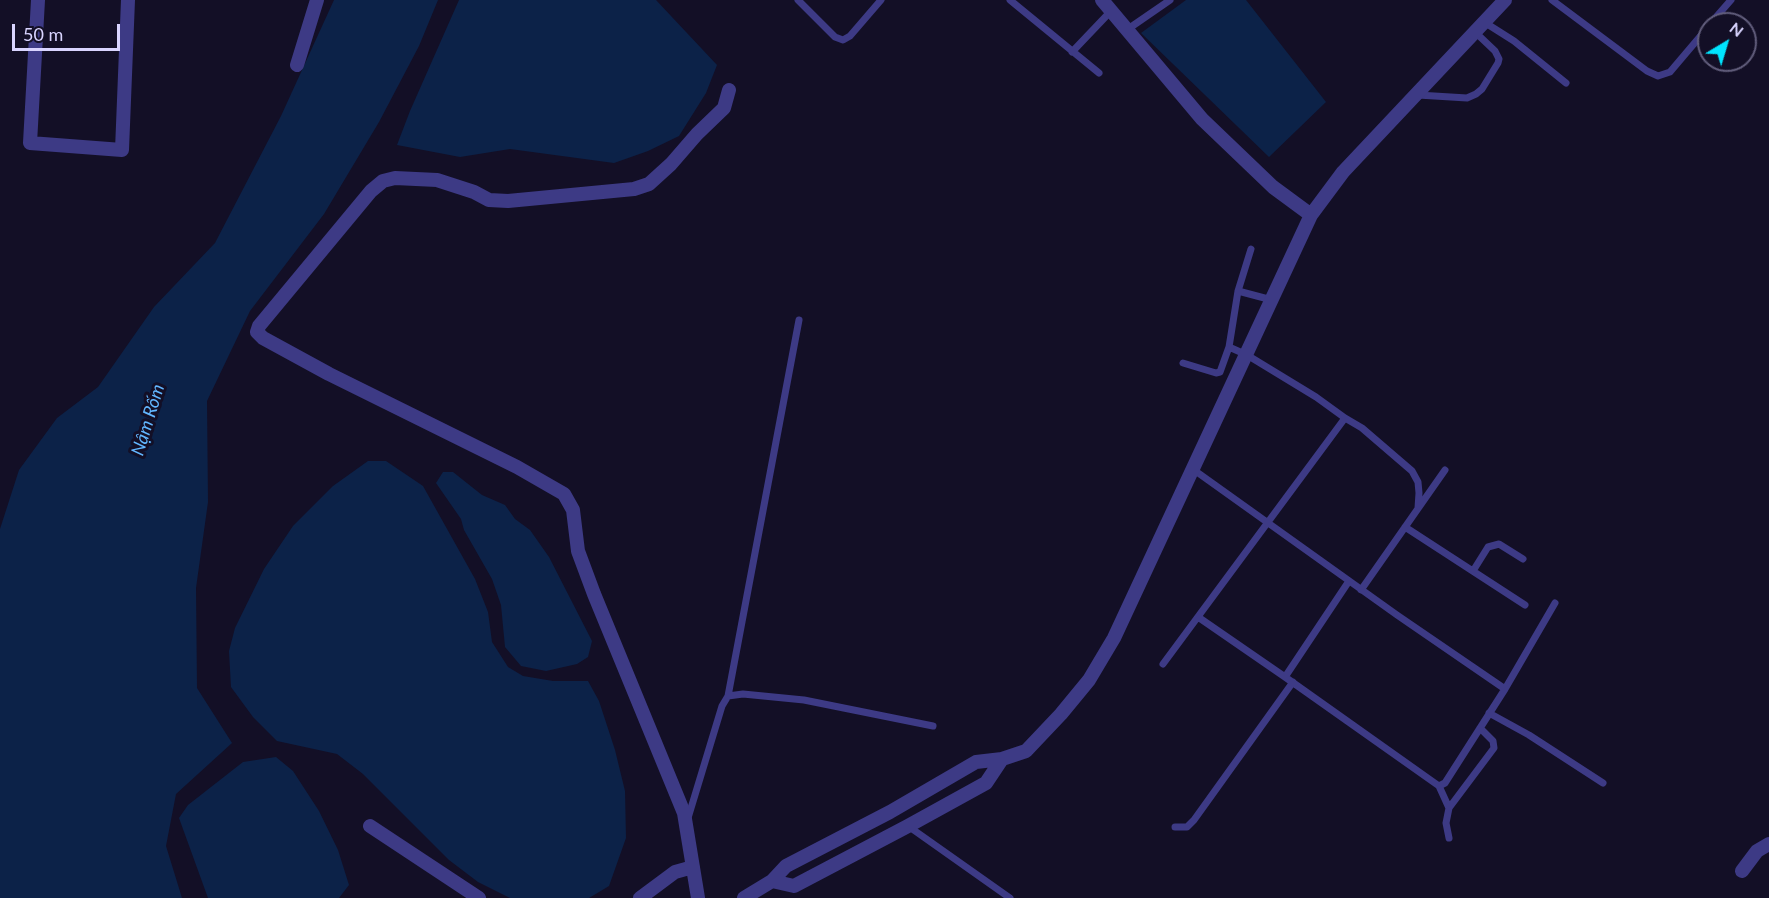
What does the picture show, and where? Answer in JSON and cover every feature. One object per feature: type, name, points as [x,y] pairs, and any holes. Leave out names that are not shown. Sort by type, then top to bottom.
[{"type":"street","points":[[38,0],[30,143],[122,150],[129,0]]},
{"type":"street","points":[[297,65],[316,0]]},
{"type":"street","points":[[744,898],[772,881],[786,866],[890,812],[976,762],[1002,759],[1026,751],[1089,680],[1114,638],[1311,215],[1343,172],[1505,0]]},
{"type":"street","points":[[1106,6],[1128,29],[1202,119],[1273,187],[1311,215]]},
{"type":"street","points":[[698,898],[684,813],[590,583],[578,551],[573,510],[564,494],[517,467],[329,374],[263,338],[257,332],[259,326],[371,191],[383,181],[395,178],[437,180],[474,192],[489,200],[508,201],[634,189],[649,184],[671,164],[724,108],[729,90]]},
{"type":"street","points":[[772,881],[794,886],[908,826],[986,783],[1002,759]]},
{"type":"street","points":[[370,826],[478,898]]},
{"type":"street","points":[[1742,871],[1757,851],[1769,844]]},
{"type":"street","points":[[640,898],[675,872],[693,867]]},
{"type":"lane","points":[[798,0],[835,37],[843,40],[850,36],[881,0]]},
{"type":"lane","points":[[1010,0],[1099,73]]},
{"type":"lane","points":[[1128,29],[1170,0]]},
{"type":"lane","points":[[1552,0],[1647,71],[1658,76],[1670,72],[1697,40]]},
{"type":"lane","points":[[1721,12],[1731,0]]},
{"type":"lane","points":[[1072,52],[1106,6]]},
{"type":"lane","points":[[1480,27],[1514,41],[1566,82]]},
{"type":"lane","points":[[1415,95],[1467,98],[1482,89],[1498,63],[1498,59],[1480,27]]},
{"type":"lane","points":[[1183,363],[1216,374],[1220,372],[1229,347],[1238,291],[1251,249]]},
{"type":"lane","points":[[1238,291],[1272,300]]},
{"type":"lane","points":[[686,823],[722,706],[728,696],[799,320]]},
{"type":"lane","points":[[1229,347],[1247,355],[1316,397],[1362,428],[1412,471],[1419,492],[1418,508]]},
{"type":"lane","points":[[1163,664],[1345,418]]},
{"type":"lane","points":[[1194,470],[1348,581],[1505,689]]},
{"type":"lane","points":[[1361,590],[1444,470]]},
{"type":"lane","points":[[1405,526],[1525,605]]},
{"type":"lane","points":[[1473,571],[1488,547],[1499,544],[1523,559]]},
{"type":"lane","points":[[1285,677],[1348,581]]},
{"type":"lane","points":[[1439,786],[1445,783],[1490,713],[1555,603]]},
{"type":"lane","points":[[1198,617],[1439,786],[1449,808]]},
{"type":"lane","points":[[1175,827],[1186,828],[1194,820],[1293,682]]},
{"type":"lane","points":[[728,696],[743,694],[804,700],[933,726]]},
{"type":"lane","points":[[1490,713],[1529,735],[1603,783]]},
{"type":"lane","points":[[1449,838],[1446,823],[1449,808],[1494,748],[1493,741],[1480,728]]},
{"type":"lane","points":[[908,826],[1010,898]]},
{"type":"water","name":"Nậm Rốm","points":[[334,0],[438,0],[419,46],[379,122],[324,214],[250,311],[207,401],[208,502],[196,588],[197,688],[232,743],[176,794],[166,846],[182,898],[0,898],[0,529],[19,470],[57,418],[98,387],[154,307],[215,243],[281,116]]},
{"type":"water","points":[[459,0],[656,0],[717,65],[706,93],[679,136],[648,151],[614,163],[510,149],[460,157],[397,145]]},
{"type":"water","points":[[1186,0],[1246,0],[1326,102],[1269,157],[1141,33]]},
{"type":"water","points":[[368,461],[386,461],[423,486],[475,579],[488,612],[492,642],[508,667],[523,676],[553,681],[588,681],[599,701],[625,791],[626,838],[609,886],[589,898],[510,898],[478,882],[449,860],[363,774],[337,754],[277,741],[253,717],[231,687],[229,651],[235,628],[264,569],[293,526],[333,486]]},
{"type":"water","points":[[443,472],[453,472],[482,495],[505,505],[515,519],[530,530],[549,557],[592,641],[588,657],[577,664],[546,671],[521,666],[505,647],[501,605],[492,579],[464,530],[461,519],[436,483]]},
{"type":"water","points":[[276,757],[293,771],[319,811],[338,850],[349,885],[339,898],[208,898],[179,818],[188,805],[243,762]]}]
